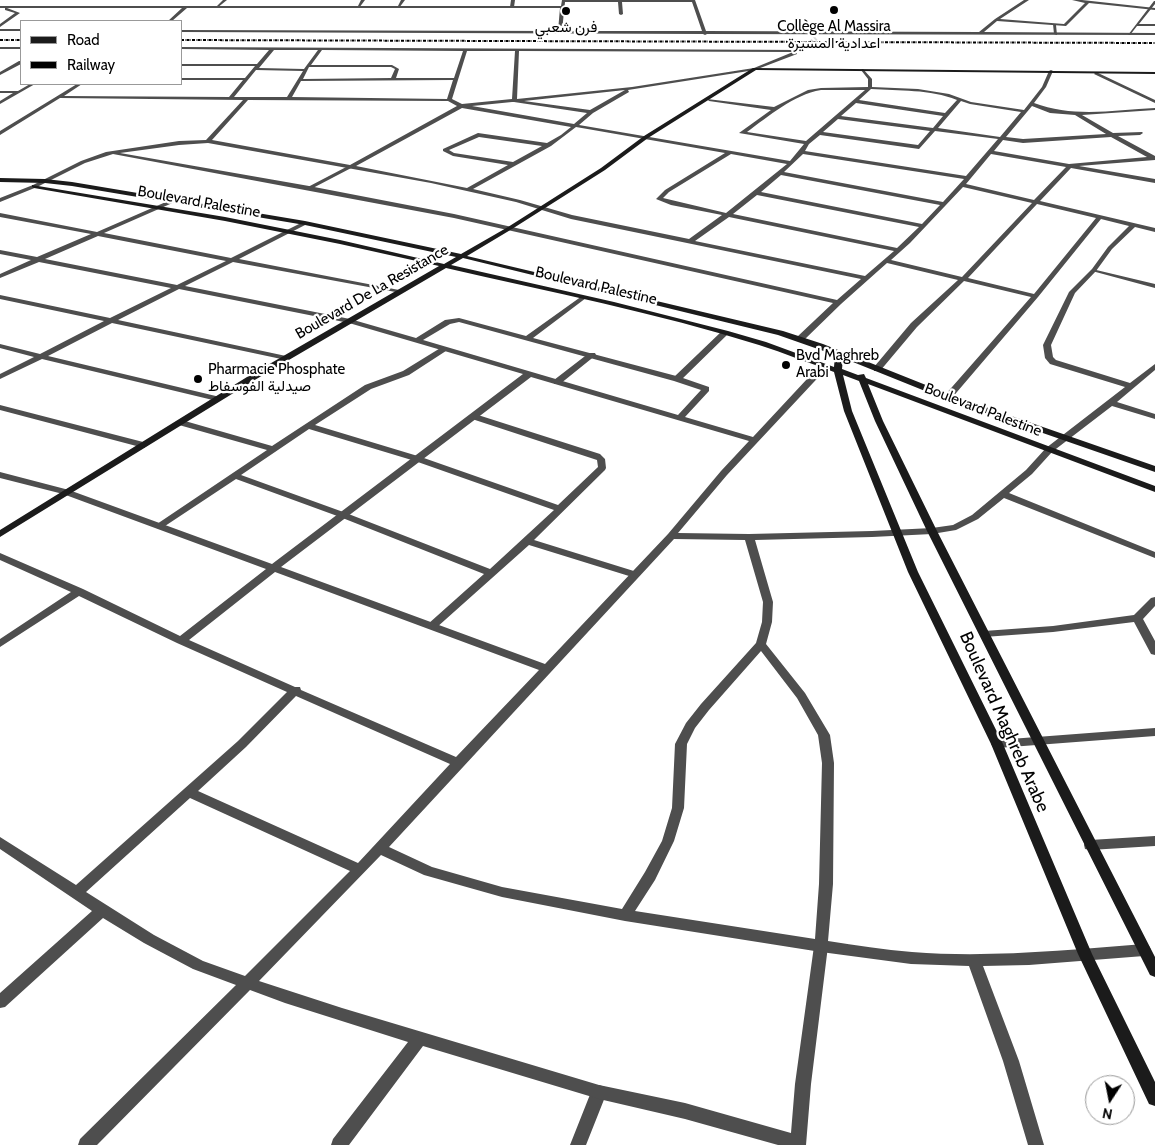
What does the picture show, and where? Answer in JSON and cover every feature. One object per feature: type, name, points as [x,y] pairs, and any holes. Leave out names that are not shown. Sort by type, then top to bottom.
[{"type":"street","points":[[216,7],[225,0]]},
{"type":"street","points":[[321,7],[326,0]]},
{"type":"street","points":[[358,7],[363,0]]},
{"type":"street","points":[[398,7],[403,0]]},
{"type":"street","points":[[512,7],[514,0]]},
{"type":"street","points":[[560,33],[563,0],[693,0],[704,34]]},
{"type":"street","points":[[620,0],[621,14]]},
{"type":"street","points":[[981,33],[996,20],[1027,0]]},
{"type":"street","points":[[1074,0],[1155,9]]},
{"type":"street","points":[[1129,34],[1155,1],[1151,0]]},
{"type":"street","points":[[178,7],[185,1]]},
{"type":"street","points":[[140,6],[145,2]]},
{"type":"street","points":[[996,20],[1065,25],[1088,2]]},
{"type":"street","points":[[0,8],[32,6],[562,7]]},
{"type":"street","points":[[0,26],[32,6]]},
{"type":"street","points":[[171,20],[186,7]]},
{"type":"street","points":[[0,8],[18,13]]},
{"type":"street","points":[[1054,25],[1056,34]]},
{"type":"street","points":[[1136,25],[1155,25]]},
{"type":"street","points":[[0,30],[20,30]]},
{"type":"street","points":[[182,31],[817,35],[981,33],[1155,34]]},
{"type":"street","points":[[0,48],[20,48]]},
{"type":"street","points":[[182,48],[465,50],[804,49],[755,70]]},
{"type":"street","points":[[230,99],[272,49]]},
{"type":"street","points":[[288,100],[321,49]]},
{"type":"street","points":[[449,100],[465,50]]},
{"type":"street","points":[[514,101],[517,50]]},
{"type":"street","points":[[0,74],[20,63]]},
{"type":"street","points":[[182,65],[259,64]]},
{"type":"street","points":[[254,70],[392,66],[397,69],[393,79]]},
{"type":"street","points":[[309,188],[461,106],[632,88],[755,70],[1155,73]]},
{"type":"street","name":"Boulevard De La Resistance","points":[[0,534],[286,358],[510,228],[646,138],[710,100],[755,70]]},
{"type":"street","points":[[691,241],[727,215],[791,163],[803,152],[807,143],[870,88],[870,79],[863,70]]},
{"type":"street","points":[[800,339],[838,302],[899,250],[962,185],[966,178],[1003,138],[1023,111],[1031,104],[1044,87],[1051,71]]},
{"type":"street","points":[[1096,73],[1155,102]]},
{"type":"street","points":[[182,79],[246,79]]},
{"type":"street","points":[[300,80],[455,79]]},
{"type":"street","points":[[0,103],[31,85]]},
{"type":"street","points":[[1,132],[78,85]]},
{"type":"street","points":[[467,190],[549,145],[576,126],[591,112],[632,88]]},
{"type":"street","points":[[807,143],[742,133],[775,109],[808,91],[870,88],[925,91],[970,103],[1023,111]]},
{"type":"street","points":[[0,92],[18,92]]},
{"type":"street","points":[[58,98],[449,100],[461,106],[791,163]]},
{"type":"street","points":[[208,141],[246,99]]},
{"type":"street","points":[[818,133],[913,147],[922,145],[934,128],[960,99]]},
{"type":"street","points":[[710,100],[775,109]]},
{"type":"street","points":[[514,101],[591,112]]},
{"type":"street","points":[[856,101],[946,115]]},
{"type":"street","points":[[1031,104],[1050,111],[1076,114],[1155,109]]},
{"type":"street","points":[[1076,114],[1154,159]]},
{"type":"street","points":[[837,117],[934,128],[1023,141],[1140,133]]},
{"type":"street","points":[[514,164],[453,154],[445,150],[473,136],[482,135],[549,145]]},
{"type":"street","points":[[0,200],[46,181],[83,162],[108,153],[126,153],[208,141],[352,166],[467,190],[594,222],[866,278]]},
{"type":"street","points":[[731,152],[667,191],[658,199],[671,204],[899,250]]},
{"type":"street","points":[[803,152],[966,178]]},
{"type":"street","points":[[989,152],[1155,181]]},
{"type":"street","points":[[126,153],[510,228],[838,302]]},
{"type":"street","points":[[877,369],[914,325],[963,279],[1071,165],[1154,159]]},
{"type":"street","points":[[779,173],[944,204]]},
{"type":"street","name":"Boulevard Palestine","points":[[0,180],[46,181],[175,200],[305,223],[462,256],[800,339],[948,397],[1155,469]]},
{"type":"street","name":"Boulevard Palestine","points":[[11,180],[286,232],[584,297],[726,333],[838,371],[1155,489]]},
{"type":"street","points":[[962,185],[1155,230]]},
{"type":"street","points":[[755,193],[923,226]]},
{"type":"street","points":[[0,276],[175,200]]},
{"type":"street","points":[[0,215],[399,292]]},
{"type":"street","points":[[948,397],[1036,296],[1100,217]]},
{"type":"street","points":[[0,376],[305,223]]},
{"type":"street","points":[[1130,386],[1053,362],[1048,358],[1046,345],[1061,318],[1066,303],[1081,281],[1094,270],[1110,248],[1133,226]]},
{"type":"street","points":[[0,252],[350,321],[755,440]]},
{"type":"street","points":[[886,261],[1036,296]]},
{"type":"street","points":[[1094,270],[1155,286]]},
{"type":"street","points":[[0,297],[286,358]]},
{"type":"street","points":[[528,338],[584,297]]},
{"type":"street","points":[[417,341],[448,322],[458,320],[592,355],[706,389],[680,417]]},
{"type":"street","points":[[677,379],[726,333]]},
{"type":"street","points":[[0,346],[218,399]]},
{"type":"street","points":[[159,526],[368,387],[406,373],[445,349]]},
{"type":"street","name":"Boulevard Maghreb Arabe","points":[[839,354],[838,371],[848,411],[913,572],[997,744],[1085,954],[1155,1099]]},
{"type":"street","points":[[556,382],[592,355]]},
{"type":"street","name":"Boulevard Maghreb Arabe","points":[[860,362],[862,380],[879,421],[932,531],[1155,971]]},
{"type":"street","points":[[86,1145],[380,849],[633,574],[671,536],[724,473],[824,366]]},
{"type":"street","points":[[671,536],[749,537],[932,531],[956,527],[966,522],[1002,494],[1029,472],[1063,438],[1111,403],[1155,366]]},
{"type":"street","points":[[181,641],[272,568],[529,374]]},
{"type":"street","points":[[1111,403],[1155,418]]},
{"type":"street","points":[[0,407],[144,445]]},
{"type":"street","points":[[432,626],[527,541],[602,468],[601,459],[474,417]]},
{"type":"street","points":[[182,422],[274,449]]},
{"type":"street","points":[[309,426],[418,459],[560,509]]},
{"type":"street","points":[[0,475],[66,492],[546,668]]},
{"type":"street","points":[[234,476],[343,515],[492,573]]},
{"type":"street","points":[[1002,494],[1155,554]]},
{"type":"street","points":[[625,915],[650,876],[668,841],[678,808],[681,744],[705,707],[761,644],[767,622],[768,602],[749,537]]},
{"type":"street","points":[[527,541],[633,574]]},
{"type":"street","points":[[0,556],[79,591],[181,641],[296,690],[458,763]]},
{"type":"street","points":[[0,644],[79,591]]},
{"type":"street","points":[[984,634],[1053,629],[1137,618],[1155,600]]},
{"type":"street","points":[[1137,618],[1155,652]]},
{"type":"street","points":[[2,845],[149,939],[198,965],[285,997],[419,1039],[598,1092],[685,1111],[798,1144],[821,946],[826,884],[828,772],[824,735],[801,696],[761,644]]},
{"type":"street","points":[[76,892],[242,744],[296,690]]},
{"type":"street","points":[[997,744],[1155,732]]},
{"type":"street","points":[[189,792],[360,870]]},
{"type":"street","points":[[1090,844],[1155,841]]},
{"type":"street","points":[[380,849],[429,871],[502,892],[625,915],[821,946],[911,958],[974,960],[1144,950]]},
{"type":"street","points":[[0,1002],[102,910]]},
{"type":"street","points":[[974,960],[1011,1061],[1036,1145]]},
{"type":"street","points":[[339,1145],[419,1039]]},
{"type":"street","points":[[578,1145],[598,1092]]},
{"type":"tunnel","points":[[805,48],[816,38]]},
{"type":"railway","points":[[0,40],[20,40]]},
{"type":"railway","points":[[182,40],[1155,43]]},
{"type":"place","name":"Collège Al Massira اعدادية المسيرة","points":[[834,10]]},
{"type":"place","name":"فرن شعبي","points":[[566,11]]},
{"type":"place","name":"Bvd Maghreb Arabi","points":[[786,365]]},
{"type":"place","name":"Pharmacie Phosphate صيدلية الفوسفاط","points":[[198,379]]}]
